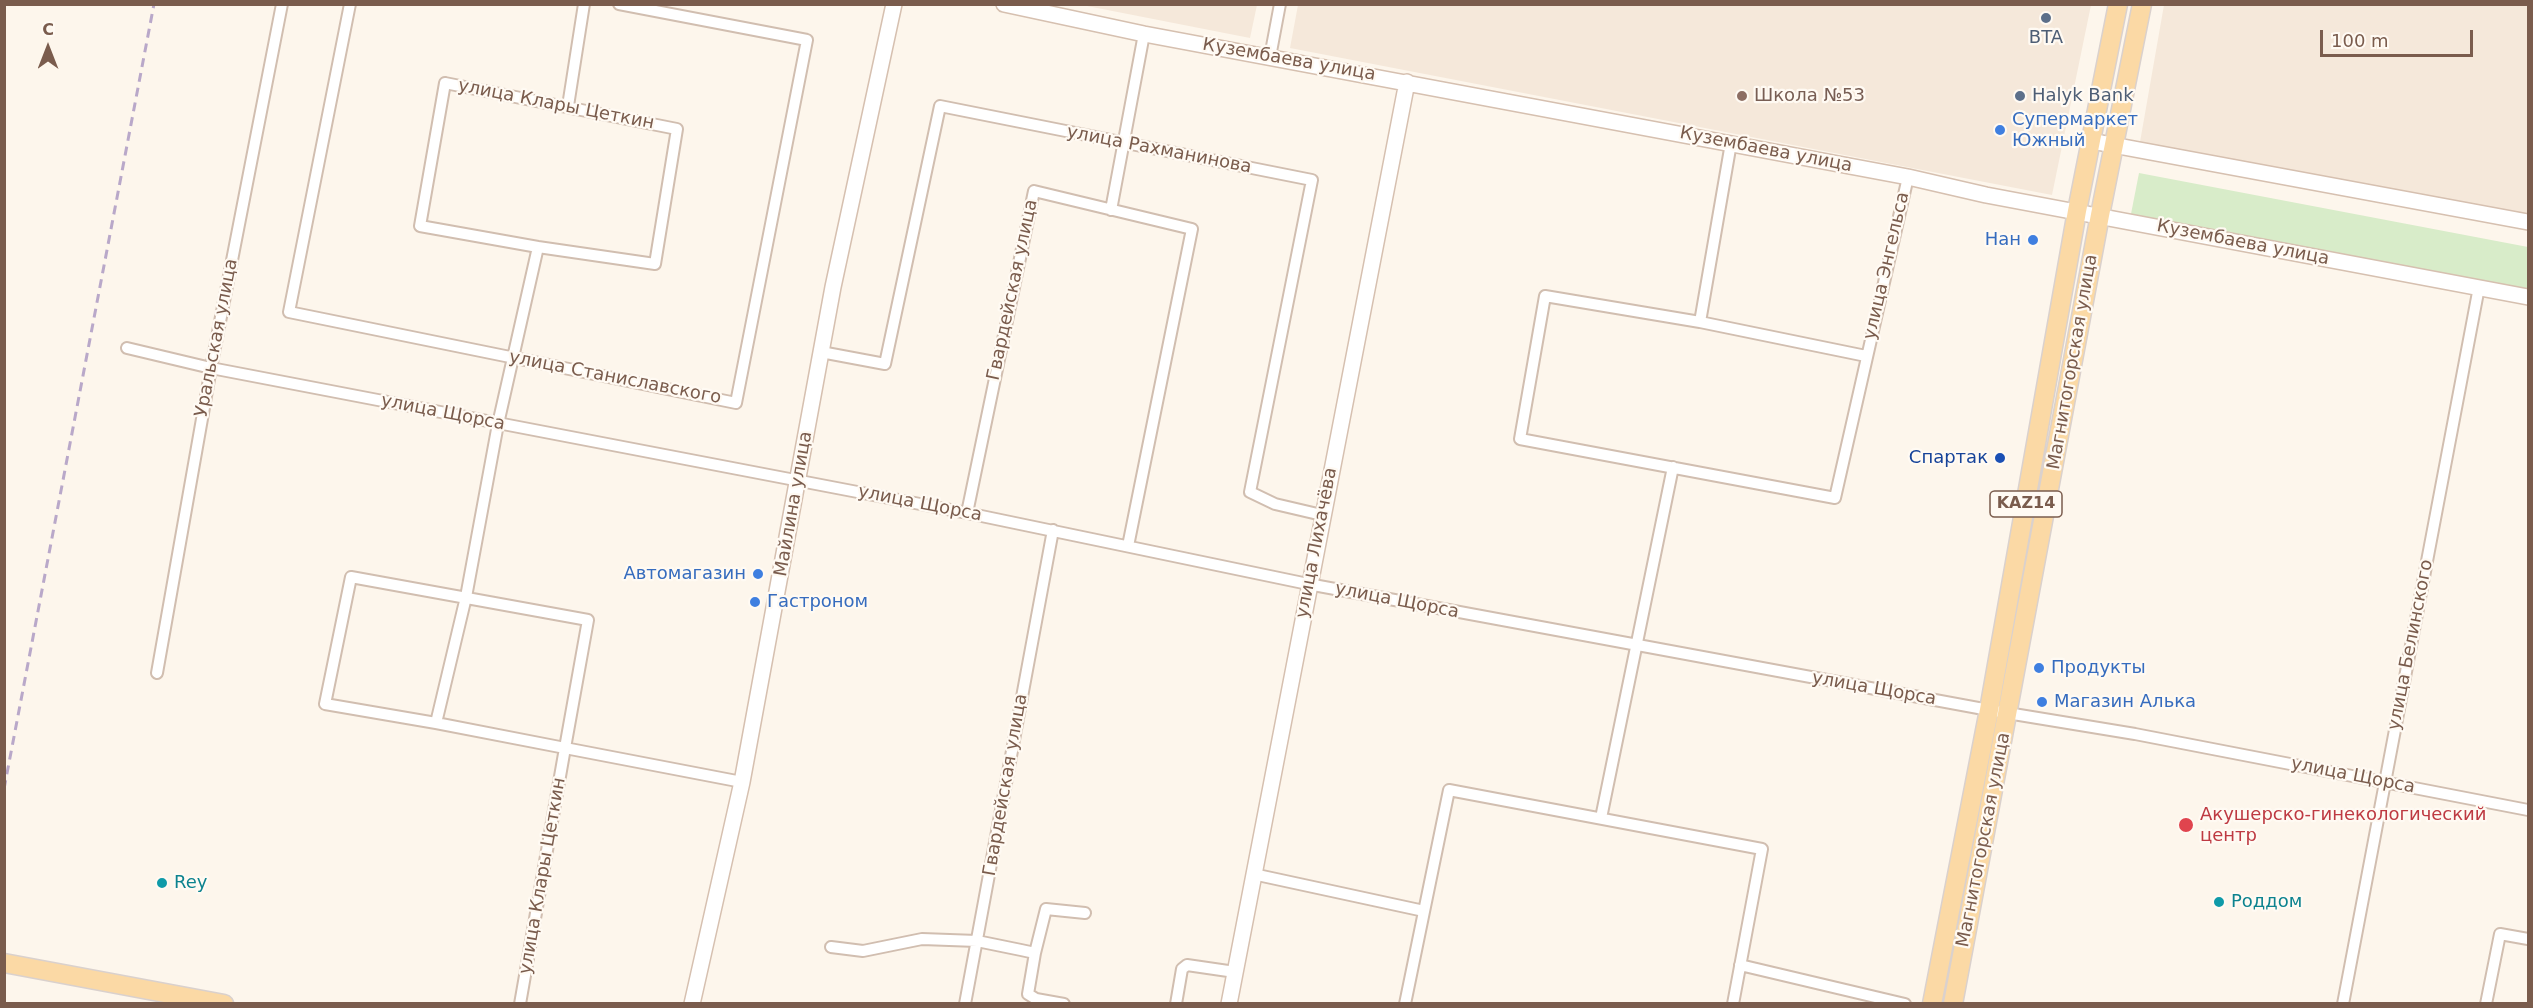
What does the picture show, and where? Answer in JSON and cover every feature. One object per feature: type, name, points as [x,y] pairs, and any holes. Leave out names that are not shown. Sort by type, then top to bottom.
[{"type":"main road","name":"Магнитогорская улица","points":[[1932,1004],[1989,710],[2077,211],[2118,4]]},
{"type":"main road","name":"Магнитогорская улица","points":[[1953,1004],[2100,215],[2142,4]]},
{"type":"main road","points":[[7,963],[224,1004]]},
{"type":"street","name":"Уральская улица","points":[[157,673],[211,368],[282,4]]},
{"type":"street","name":"улица Станиславского","points":[[350,4],[289,312],[736,403],[807,40],[619,4]]},
{"type":"street","points":[[568,106],[584,4]]},
{"type":"street","name":"Майлина улица","points":[[692,1004],[742,782],[821,352],[894,4]]},
{"type":"street","name":"Кузембаева улица","points":[[1004,4],[1144,34],[1731,143],[1908,177],[1986,195],[2529,297]]},
{"type":"street","points":[[1270,57],[1280,4]]},
{"type":"street","points":[[1111,210],[1144,34]]},
{"type":"street","name":"улица Лихачёва","points":[[1229,1004],[1308,584],[1407,82]]},
{"type":"street","name":"улица Клары Цеткин","points":[[445,83],[568,106],[677,129],[655,264],[538,248],[420,226],[445,83]]},
{"type":"street","name":"улица Рахманинова","points":[[821,352],[885,364],[940,106],[1312,180],[1250,492],[1275,504],[1322,515]]},
{"type":"street","points":[[2091,141],[2529,222]]},
{"type":"street","points":[[1700,322],[1731,143]]},
{"type":"street","name":"улица Энгельса","points":[[1866,356],[1700,322],[1545,297],[1520,439],[1835,498],[1908,177]]},
{"type":"street","name":"Гвардейская улица","points":[[967,513],[1034,191],[1192,228],[1128,546]]},
{"type":"street","points":[[436,723],[466,597],[498,424],[538,248]]},
{"type":"street","name":"улица Белинского","points":[[2343,1004],[2479,287]]},
{"type":"street","name":"улица Щорса","points":[[127,348],[211,368],[967,513],[1308,584],[1989,710],[2135,734],[2529,810]]},
{"type":"street","points":[[1601,818],[1673,467]]},
{"type":"street","name":"Гвардейская улица","points":[[965,1004],[1053,530]]},
{"type":"street","name":"улица Клары Цеткин","points":[[520,1004],[565,748],[588,620],[351,577],[325,704],[436,723],[565,748],[742,782]]},
{"type":"street","points":[[1405,1004],[1449,790],[1762,849],[1732,1004]]},
{"type":"street","points":[[1253,874],[1424,911]]},
{"type":"street","points":[[1064,1004],[1036,999],[1028,994],[1035,953],[1046,909],[1085,913]]},
{"type":"street","points":[[2486,1004],[2500,934],[2529,939]]},
{"type":"street","points":[[831,947],[863,951],[922,939],[977,941],[1035,953]]},
{"type":"street","points":[[1176,1004],[1182,969],[1188,965],[1235,972]]},
{"type":"street","points":[[1740,965],[1905,1004]]},
{"type":"shaded area","points":[[1298,4],[2091,5],[2052,195],[1290,48]]},
{"type":"shaded area","points":[[1082,5],[1257,5],[1250,38]]},
{"type":"shaded area","points":[[2164,5],[2528,5],[2528,217],[2140,142]]},
{"type":"green space","points":[[2139,173],[2528,247],[2528,296],[2130,219]]},
{"type":"railway","points":[[4,789],[154,4]]},
{"type":"place","name":"BTA","points":[[2046,18]]},
{"type":"place","name":"Школа №53","points":[[1742,96]]},
{"type":"place","name":"Halyk Bank","points":[[2020,96]]},
{"type":"place","name":"Супермаркет Южный","points":[[2000,130]]},
{"type":"place","name":"Нан","points":[[2033,240]]},
{"type":"place","name":"Спартак","points":[[2000,458]]},
{"type":"place","name":"Автомагазин","points":[[758,574]]},
{"type":"place","name":"Гастроном","points":[[755,602]]},
{"type":"place","name":"Продукты","points":[[2039,668]]},
{"type":"place","name":"Магазин Алька","points":[[2042,702]]},
{"type":"place","name":"Акушерско-гинекологический центр","points":[[2186,825]]},
{"type":"place","name":"Rey","points":[[162,883]]},
{"type":"place","name":"Роддом","points":[[2219,902]]}]
